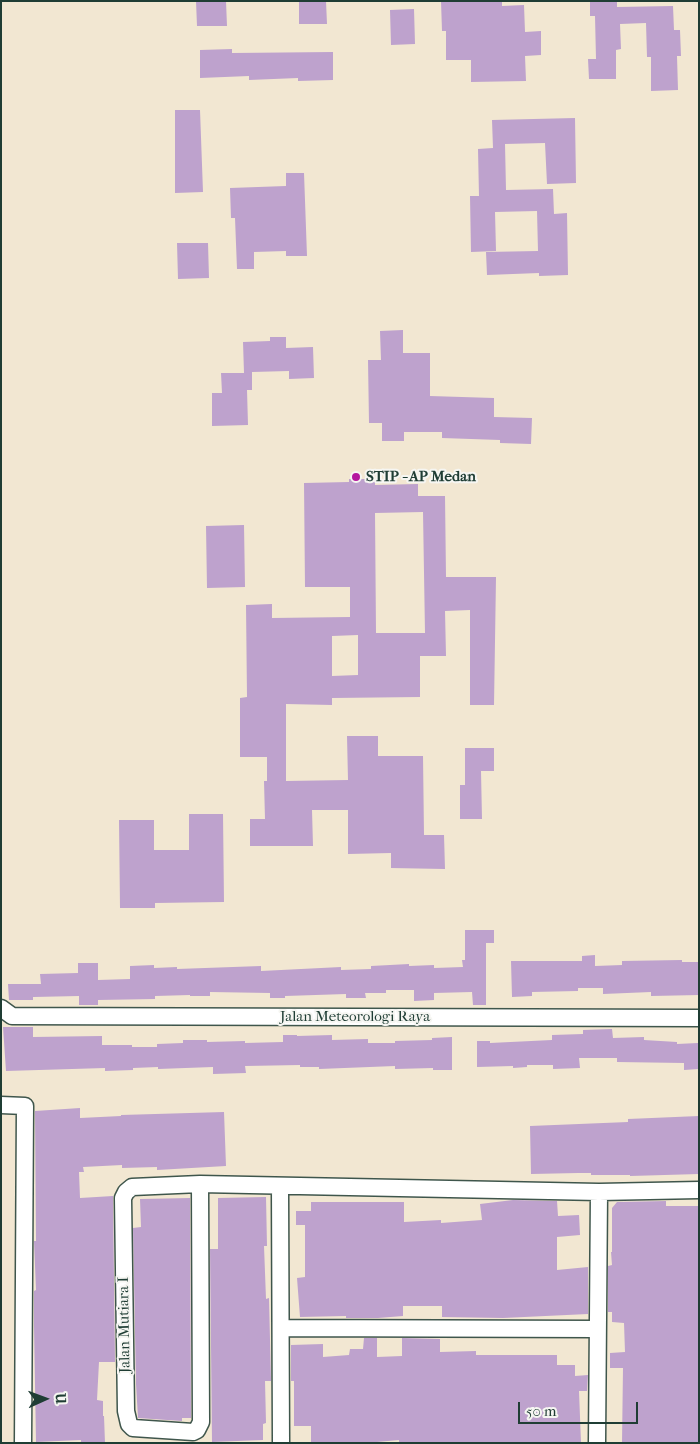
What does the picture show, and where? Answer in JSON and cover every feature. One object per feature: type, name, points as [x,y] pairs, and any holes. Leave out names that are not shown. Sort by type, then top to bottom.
[{"type":"street","name":"Jalan Meteorologi Raya","points":[[5,1016],[699,1018]]},
{"type":"street","points":[[1,1104],[25,1106],[23,1443]]},
{"type":"street","points":[[154,1436],[193,1432],[197,1430],[201,1422],[200,1184],[599,1192],[699,1190]]},
{"type":"street","name":"Jalan Mutiara I","points":[[154,1436],[133,1428],[129,1424],[127,1417],[123,1198],[132,1187],[200,1184]]},
{"type":"street","points":[[280,1186],[281,1443]]},
{"type":"street","points":[[597,1443],[599,1192]]},
{"type":"street","points":[[282,1328],[597,1329]]},
{"type":"building","points":[[196,1],[226,1],[227,26],[197,26]]},
{"type":"building","points":[[299,1],[326,1],[327,24],[299,24]]},
{"type":"building","points":[[441,1],[502,1],[502,6],[524,5],[525,32],[541,31],[541,55],[525,56],[526,81],[471,82],[471,60],[446,60],[446,31],[442,31]]},
{"type":"building","points":[[590,1],[617,1],[617,7],[673,6],[674,30],[680,30],[681,56],[677,56],[678,90],[651,91],[651,57],[647,57],[646,23],[620,24],[621,49],[616,50],[616,79],[589,79],[588,59],[596,59],[595,16],[590,16]]},
{"type":"building","points":[[414,9],[415,44],[391,45],[390,10]]},
{"type":"building","points":[[232,49],[232,53],[333,52],[333,80],[298,81],[298,78],[249,80],[249,76],[200,78],[200,50]]},
{"type":"building","points":[[175,110],[200,110],[203,192],[175,193]]},
{"type":"building","points":[[575,118],[576,183],[547,184],[545,143],[505,144],[506,190],[553,189],[554,214],[567,213],[568,275],[539,276],[539,273],[487,275],[486,252],[538,251],[537,211],[495,212],[496,251],[471,252],[470,196],[479,196],[478,149],[493,148],[492,120]]},
{"type":"building","points":[[286,173],[304,173],[307,256],[286,256],[286,251],[254,252],[254,269],[237,269],[235,218],[231,218],[230,188],[286,186]]},
{"type":"building","points":[[177,243],[208,243],[209,278],[178,279]]},
{"type":"building","points":[[403,330],[403,353],[430,353],[430,396],[494,398],[494,417],[532,418],[531,444],[500,443],[500,440],[442,438],[442,432],[404,432],[404,441],[382,441],[382,423],[369,423],[368,360],[381,360],[380,331]]},
{"type":"building","points":[[270,337],[286,337],[286,348],[313,347],[314,378],[289,379],[289,371],[252,372],[252,390],[247,390],[248,425],[212,426],[212,393],[222,393],[221,373],[244,373],[243,342],[270,341]]},
{"type":"building","points":[[349,479],[375,479],[375,485],[418,484],[418,496],[445,496],[446,577],[496,577],[494,705],[470,705],[470,610],[445,611],[446,656],[420,656],[420,697],[332,698],[332,705],[286,704],[286,781],[348,780],[347,736],[378,736],[378,756],[423,756],[424,835],[444,835],[445,869],[391,868],[391,853],[348,854],[348,810],[312,810],[313,846],[250,846],[250,819],[265,819],[264,781],[267,781],[267,757],[240,757],[240,698],[247,697],[246,605],[272,604],[272,618],[350,617],[350,587],[305,587],[304,483],[349,482]],"holes":[[[423,512],[425,633],[376,633],[375,513]],[[358,635],[358,675],[332,676],[332,636]]]},
{"type":"building","points":[[244,525],[245,587],[207,588],[206,526]]},
{"type":"building","points":[[465,748],[494,748],[494,771],[481,771],[482,819],[460,819],[460,785],[465,785]]},
{"type":"building","points":[[189,814],[223,814],[224,902],[155,903],[155,908],[120,908],[119,820],[154,820],[154,850],[189,850]]},
{"type":"building","points":[[465,930],[494,930],[494,943],[486,943],[486,1005],[473,1005],[472,992],[434,993],[434,1000],[414,1001],[414,990],[386,990],[386,993],[365,993],[366,998],[346,998],[346,994],[270,998],[270,993],[210,992],[210,996],[155,996],[155,999],[98,1000],[98,1005],[79,1005],[79,996],[33,997],[33,1000],[9,1000],[8,984],[41,984],[40,974],[78,973],[78,963],[98,963],[98,980],[130,979],[130,966],[154,965],[154,968],[177,967],[177,969],[261,966],[261,971],[341,967],[341,970],[371,969],[371,966],[409,964],[409,966],[434,965],[434,968],[463,967],[462,960],[465,960]]},
{"type":"building","points":[[595,955],[595,966],[622,965],[622,961],[682,960],[682,962],[699,962],[699,995],[651,996],[651,992],[603,994],[603,988],[578,988],[578,991],[532,992],[532,996],[512,997],[511,961],[582,961],[582,956]]},
{"type":"building","points":[[3,1027],[33,1027],[33,1037],[102,1036],[102,1045],[132,1045],[132,1047],[157,1047],[157,1044],[183,1043],[183,1040],[207,1040],[207,1042],[245,1041],[245,1043],[283,1042],[283,1035],[332,1035],[332,1040],[368,1039],[368,1043],[395,1043],[395,1041],[432,1040],[432,1038],[452,1037],[452,1070],[433,1070],[433,1068],[395,1069],[395,1066],[319,1069],[319,1067],[300,1067],[300,1065],[245,1066],[246,1073],[213,1074],[213,1067],[158,1069],[158,1067],[105,1071],[105,1068],[6,1071]]},
{"type":"building","points":[[612,1029],[613,1038],[644,1037],[644,1040],[677,1042],[677,1044],[698,1043],[699,1069],[684,1070],[684,1063],[617,1062],[617,1058],[579,1058],[580,1068],[553,1069],[553,1065],[527,1065],[527,1067],[513,1068],[513,1066],[477,1067],[477,1041],[490,1041],[490,1043],[552,1040],[552,1035],[583,1034],[583,1030]]},
{"type":"building","points":[[80,1108],[80,1118],[224,1112],[226,1166],[157,1170],[157,1167],[122,1168],[122,1165],[83,1167],[84,1172],[79,1172],[80,1198],[113,1196],[115,1362],[99,1362],[97,1400],[103,1401],[105,1443],[81,1443],[81,1440],[36,1442],[34,1326],[34,1291],[36,1290],[34,1241],[36,1241],[35,1111]]},
{"type":"building","points":[[699,1116],[699,1174],[630,1176],[591,1175],[591,1173],[531,1174],[530,1126],[628,1122],[628,1119]]},
{"type":"building","points":[[266,1197],[267,1246],[264,1246],[266,1299],[269,1298],[271,1381],[265,1381],[266,1423],[263,1424],[263,1440],[212,1442],[210,1249],[218,1249],[218,1198]]},
{"type":"building","points":[[190,1198],[191,1418],[182,1418],[182,1421],[138,1418],[133,1228],[141,1227],[140,1199]]},
{"type":"building","points":[[513,1200],[557,1201],[558,1216],[579,1215],[580,1235],[557,1237],[557,1270],[588,1267],[588,1314],[503,1318],[442,1317],[442,1306],[403,1306],[403,1316],[378,1318],[346,1318],[346,1316],[300,1317],[297,1278],[305,1277],[305,1225],[296,1225],[296,1211],[311,1211],[311,1202],[404,1202],[404,1222],[441,1220],[441,1223],[482,1220],[480,1204]]},
{"type":"building","points":[[666,1201],[666,1206],[699,1206],[699,1443],[622,1443],[623,1368],[610,1368],[610,1353],[625,1352],[624,1323],[612,1322],[612,1312],[608,1312],[608,1266],[612,1265],[612,1208],[617,1202]]},
{"type":"building","points":[[364,1338],[377,1338],[377,1357],[402,1356],[402,1338],[440,1339],[440,1352],[476,1351],[476,1355],[557,1355],[557,1365],[575,1365],[575,1376],[588,1375],[587,1391],[579,1391],[581,1443],[399,1443],[399,1440],[366,1443],[311,1443],[311,1426],[294,1426],[294,1381],[291,1381],[291,1345],[323,1344],[323,1357],[349,1355],[350,1349],[363,1349]]},
{"type":"place","name":"STIP - AP Medan","points":[[356,477]]}]
